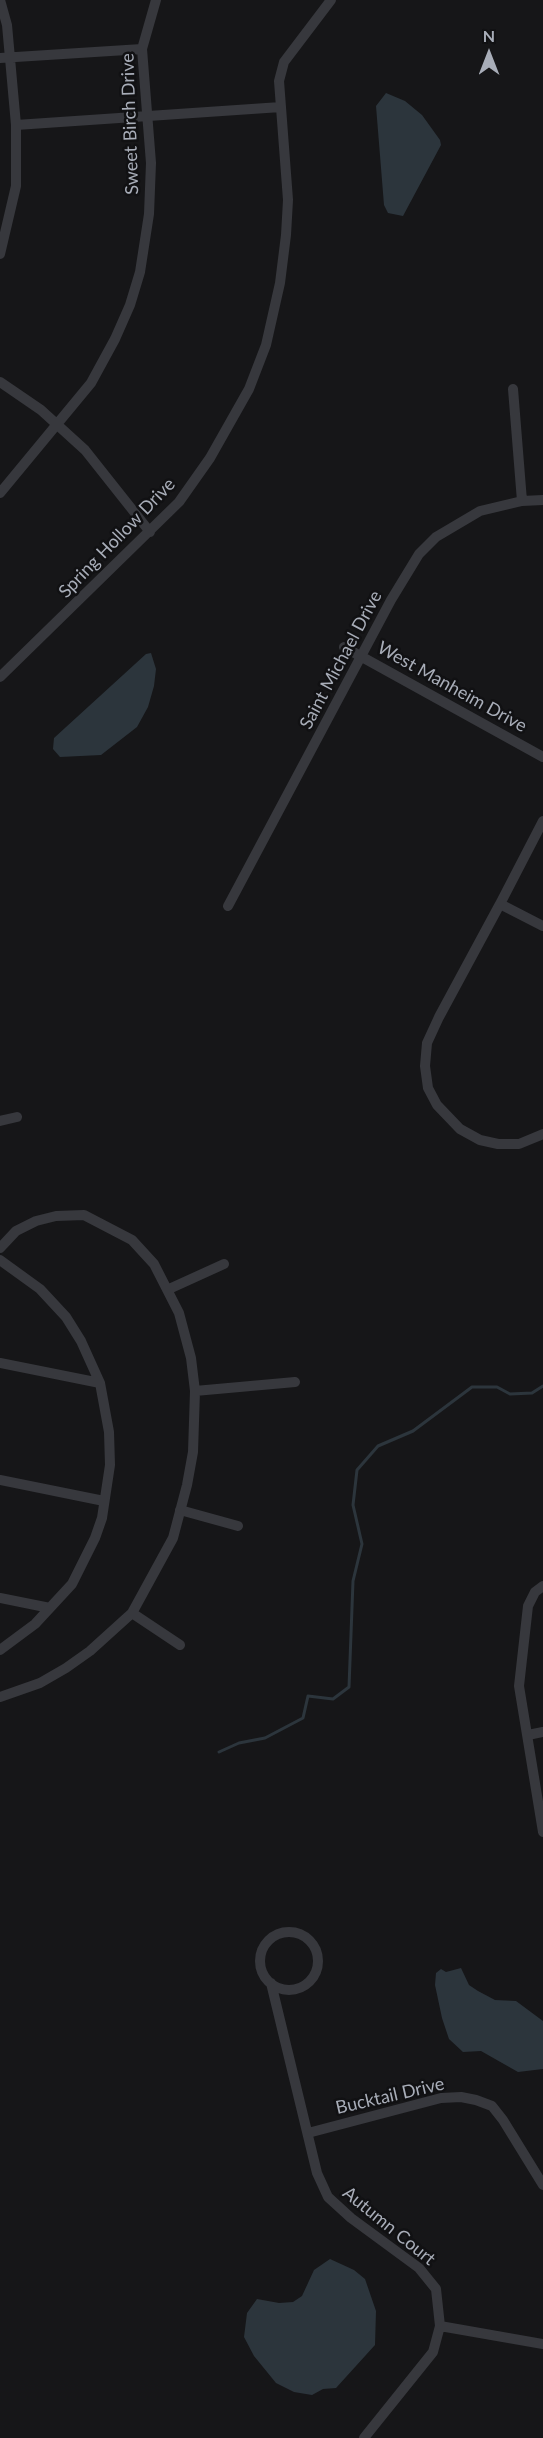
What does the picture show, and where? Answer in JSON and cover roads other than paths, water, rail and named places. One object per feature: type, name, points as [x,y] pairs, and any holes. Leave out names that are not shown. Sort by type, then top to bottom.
[{"type":"street","points":[[0,0],[7,25],[5,58],[16,125],[16,186],[0,254]]},
{"type":"street","name":"Sweet Birch Drive","points":[[0,493],[58,426],[91,383],[103,364],[130,305],[140,272],[149,214],[151,163],[142,49],[156,0]]},
{"type":"street","name":"Spring Hollow Drive","points":[[0,676],[179,502],[210,458],[249,389],[266,345],[280,283],[286,235],[288,200],[279,81],[284,62],[331,0]]},
{"type":"street","points":[[5,58],[142,49]]},
{"type":"street","points":[[16,125],[281,107]]},
{"type":"street","points":[[0,382],[58,426],[85,450],[150,532]]},
{"type":"street","points":[[513,389],[522,501]]},
{"type":"street","name":"Saint Michael Drive","points":[[228,906],[419,554],[436,537],[480,511],[522,501],[543,500]]},
{"type":"street","name":"West Manheim Drive","points":[[344,647],[543,757]]},
{"type":"street","points":[[543,821],[427,1043],[424,1066],[428,1088],[448,1118],[460,1129],[480,1140],[498,1144],[519,1144],[543,1134]]},
{"type":"street","points":[[500,904],[543,926]]},
{"type":"street","points":[[0,1120],[17,1117]]},
{"type":"street","points":[[0,1248],[16,1231],[36,1221],[56,1216],[84,1215],[132,1240],[154,1264],[169,1289],[179,1313],[191,1358],[195,1391],[193,1452],[173,1539],[132,1613],[90,1651],[66,1668],[40,1683],[0,1697]]},
{"type":"street","points":[[0,1260],[40,1289],[66,1317],[81,1341],[100,1383],[109,1432],[110,1465],[99,1528],[72,1584],[35,1624],[0,1650]]},
{"type":"street","points":[[169,1289],[224,1264]]},
{"type":"street","points":[[0,1363],[100,1383]]},
{"type":"street","points":[[195,1391],[296,1382]]},
{"type":"street","points":[[0,1480],[104,1501]]},
{"type":"street","points":[[180,1510],[238,1526]]},
{"type":"street","points":[[543,1586],[535,1592],[528,1606],[519,1686],[543,1833]]},
{"type":"street","points":[[0,1598],[50,1608]]},
{"type":"street","points":[[132,1613],[180,1645]]},
{"type":"street","points":[[528,1735],[543,1732]]},
{"type":"street","name":"Autumn Court","points":[[271,1983],[279,1988],[294,1989],[304,1986],[314,1975],[318,1959],[314,1946],[305,1937],[285,1932],[266,1944],[261,1953],[261,1966],[271,1983],[317,2173],[328,2198],[351,2218],[419,2268],[436,2289],[440,2326],[433,2352],[364,2438]]},
{"type":"street","name":"Bucktail Drive","points":[[309,2133],[441,2098],[461,2097],[476,2100],[492,2106],[504,2120],[543,2185]]},
{"type":"street","points":[[440,2326],[543,2344]]},
{"type":"waterway","points":[[219,1752],[239,1743],[265,1738],[303,1718],[308,1696],[333,1699],[349,1687],[353,1581],[362,1544],[353,1505],[357,1470],[378,1446],[413,1431],[472,1387],[497,1387],[510,1394],[532,1393],[543,1386]]}]
